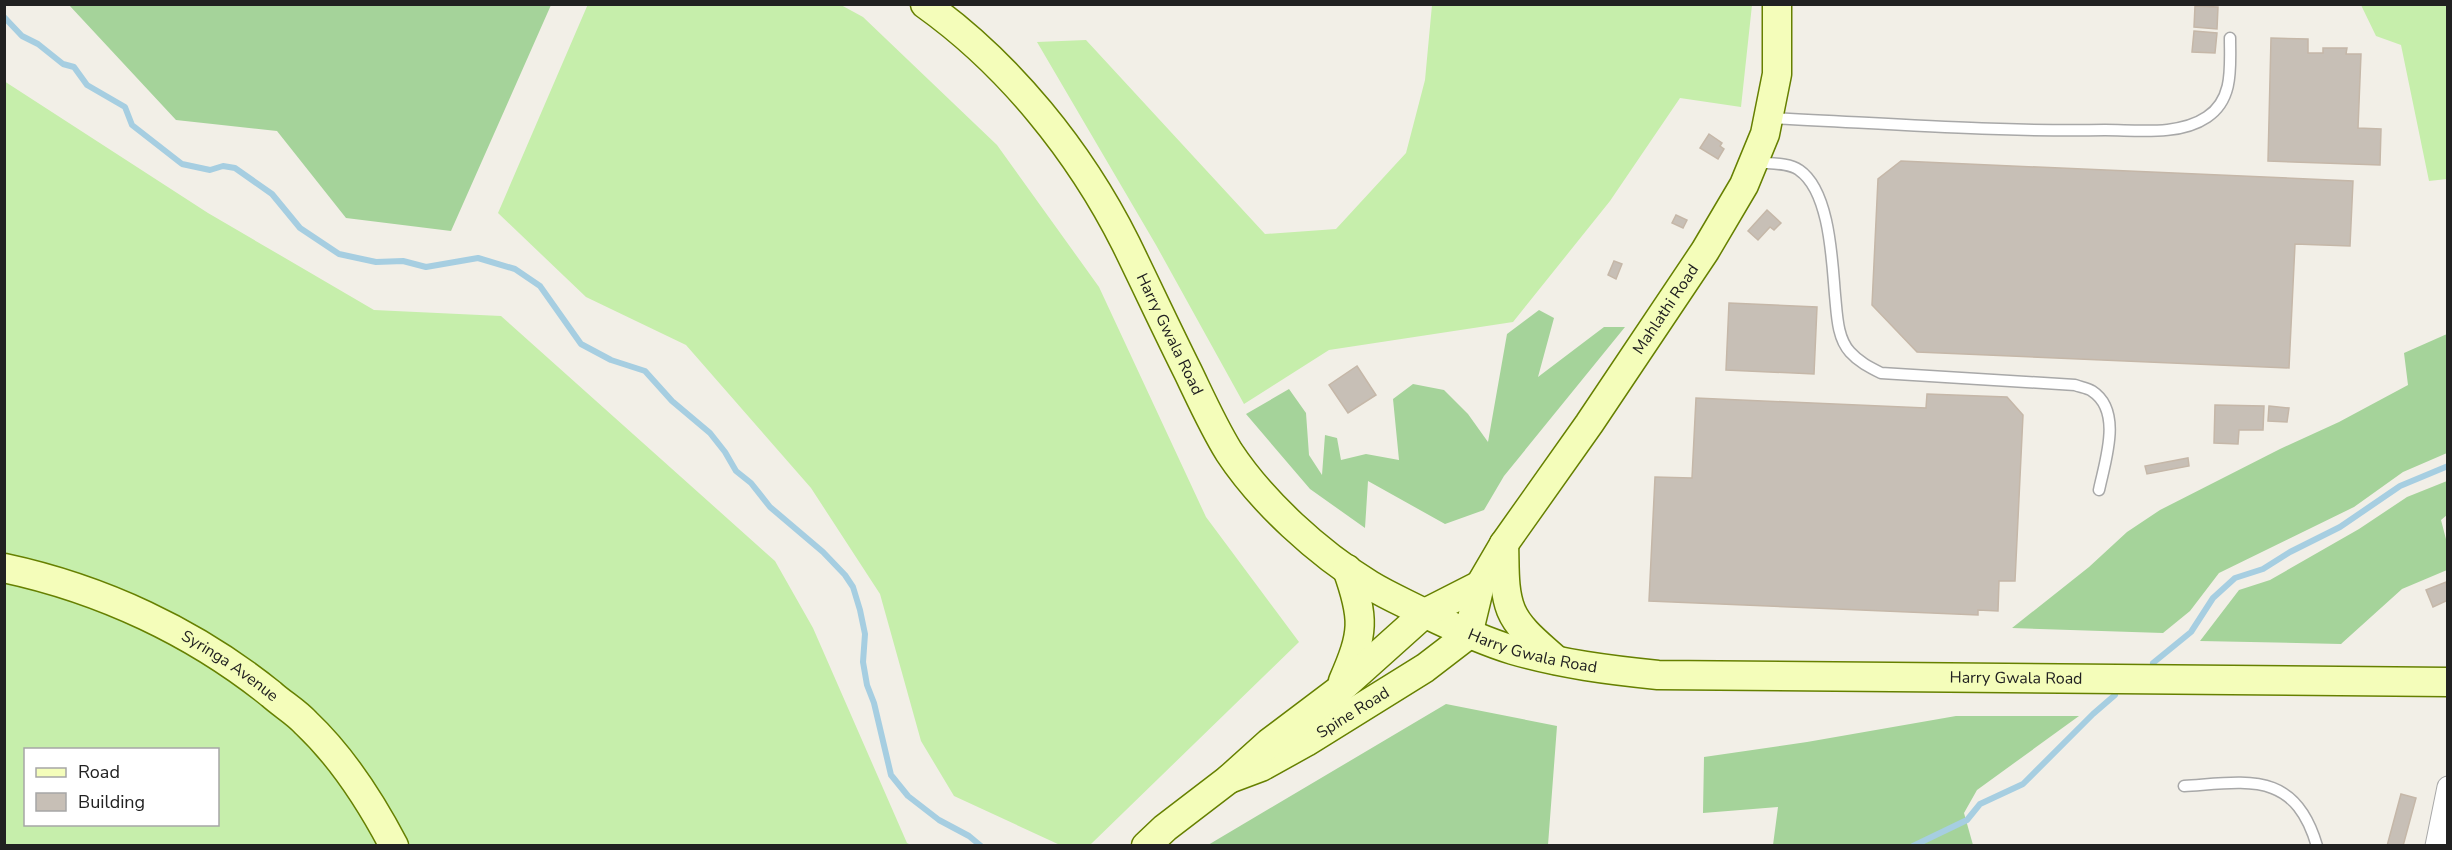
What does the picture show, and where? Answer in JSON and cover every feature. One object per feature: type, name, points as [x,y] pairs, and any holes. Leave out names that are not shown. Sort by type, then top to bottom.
[{"type":"main road","name":"Harry Gwala Road","points":[[925,4],[967,38],[1008,77],[1047,122],[1091,182],[1124,241],[1215,428],[1253,484],[1296,528],[1347,569],[1376,588],[1468,635],[1513,650],[1556,660],[1595,668],[1658,675],[2448,682]]},
{"type":"main road","name":"Mahlathi Road","points":[[1468,635],[1480,585],[1504,544],[1706,252],[1744,185],[1765,134],[1777,74],[1777,4]]},
{"type":"main road","points":[[1504,544],[1506,593],[1511,611],[1520,626],[1556,660]]},
{"type":"main road","name":"Syringa Avenue","points":[[4,568],[100,597],[168,625],[237,667],[306,723],[360,789],[394,846]]},
{"type":"main road","points":[[1338,691],[1357,649],[1360,634],[1361,617],[1347,569]]},
{"type":"main road","points":[[1425,613],[1480,585]]},
{"type":"main road","name":"Spine Road","points":[[1146,846],[1174,820],[1338,691],[1425,613]]},
{"type":"main road","name":"Spine Road","points":[[1229,779],[1261,767],[1306,742],[1425,668],[1468,635]]},
{"type":"street","points":[[2436,846],[2448,787]]},
{"type":"lane","points":[[1768,118],[2038,131],[2166,129],[2191,125],[2206,118],[2225,97],[2229,75],[2230,38]]},
{"type":"lane","points":[[1754,162],[1798,168],[1809,179],[1821,202],[1832,256],[1837,317],[1841,335],[1849,351],[1865,365],[1881,373],[2075,385],[2092,391],[2102,400],[2110,417],[2100,490]]},
{"type":"lane","points":[[2184,786],[2249,782],[2276,789],[2293,798],[2306,815],[2317,846]]},
{"type":"green space","points":[[588,4],[841,5],[863,17],[997,145],[1099,287],[1206,517],[1299,642],[1090,845],[1060,845],[954,796],[921,741],[880,594],[811,488],[686,345],[586,297],[498,213]]},
{"type":"green space","points":[[69,5],[551,5],[451,231],[346,218],[277,131],[176,120]]},
{"type":"green space","points":[[1432,5],[1752,5],[1741,107],[1680,98],[1610,201],[1513,322],[1329,350],[1244,404],[1156,245],[1037,42],[1086,40],[1265,234],[1336,229],[1406,153],[1425,80]]},
{"type":"green space","points":[[2361,5],[2447,5],[2447,179],[2429,181],[2401,45],[2376,36]]},
{"type":"green space","points":[[4,81],[208,213],[374,310],[501,316],[775,561],[813,628],[907,843],[911,845],[5,845]]},
{"type":"green space","points":[[1539,310],[1554,318],[1538,377],[1604,327],[1625,327],[1504,476],[1484,510],[1445,524],[1368,481],[1365,528],[1310,489],[1246,414],[1289,389],[1306,413],[1309,455],[1322,475],[1325,435],[1337,438],[1341,460],[1366,454],[1399,460],[1393,399],[1413,384],[1444,390],[1468,414],[1488,442],[1507,334]]},
{"type":"green space","points":[[2447,334],[2447,453],[2403,472],[2354,507],[2219,573],[2190,611],[2163,633],[2012,628],[2089,567],[2127,532],[2160,510],[2339,422],[2408,385],[2404,353]]},
{"type":"green space","points":[[2447,481],[2447,515],[2441,520],[2447,543],[2447,570],[2402,589],[2341,644],[2200,641],[2239,590],[2270,580],[2359,529],[2407,497]]},
{"type":"green space","points":[[1446,704],[1557,726],[1548,845],[1208,845]]},
{"type":"green space","points":[[1956,716],[2079,716],[1977,790],[1964,813],[1973,845],[1773,845],[1778,807],[1703,813],[1704,757]]},
{"type":"building","points":[[2195,6],[2218,7],[2217,29],[2194,27]]},
{"type":"building","points":[[2194,31],[2217,33],[2215,53],[2192,52]]},
{"type":"building","points":[[2271,38],[2308,39],[2308,53],[2323,53],[2323,48],[2347,48],[2346,54],[2361,54],[2358,128],[2381,129],[2380,165],[2268,161]]},
{"type":"building","points":[[1709,134],[1722,143],[1720,146],[1724,149],[1718,159],[1700,148]]},
{"type":"building","points":[[1901,161],[2353,181],[2350,246],[2295,244],[2289,368],[1917,352],[1872,305],[1878,179]]},
{"type":"building","points":[[1767,210],[1781,223],[1774,230],[1770,227],[1758,240],[1748,231]]},
{"type":"building","points":[[1676,215],[1687,220],[1683,228],[1672,223]]},
{"type":"building","points":[[1614,261],[1622,264],[1616,279],[1608,275]]},
{"type":"building","points":[[1729,303],[1817,307],[1814,374],[1726,370]]},
{"type":"building","points":[[1357,366],[1376,395],[1348,413],[1329,385]]},
{"type":"building","points":[[1927,394],[2007,397],[2023,415],[2015,581],[1999,581],[1998,611],[1978,610],[1978,615],[1649,601],[1655,477],[1692,478],[1696,398],[1926,408]]},
{"type":"building","points":[[2215,405],[2264,406],[2263,430],[2239,430],[2238,444],[2214,443]]},
{"type":"building","points":[[2269,406],[2289,408],[2287,422],[2268,421]]},
{"type":"building","points":[[2188,458],[2189,466],[2147,474],[2145,466]]},
{"type":"building","points":[[2446,582],[2448,600],[2433,607],[2426,590]]},
{"type":"building","points":[[2401,794],[2416,798],[2403,846],[2387,846]]},
{"type":"waterway","points":[[4,17],[22,36],[38,44],[63,64],[74,67],[87,85],[125,107],[132,125],[182,164],[210,170],[223,166],[235,168],[272,194],[300,228],[339,254],[376,262],[403,261],[426,267],[478,258],[515,269],[540,286],[581,344],[611,360],[645,371],[672,401],[710,433],[736,471],[751,483],[770,507],[823,552],[845,575],[853,587],[860,610],[865,634],[863,662],[867,685],[874,703],[891,775],[908,796],[939,820],[969,836],[981,846]]},
{"type":"waterway","points":[[2153,663],[2191,632],[2213,598],[2235,578],[2263,569],[2290,552],[2340,527],[2400,486],[2448,466]]},
{"type":"waterway","points":[[1913,846],[1967,820],[1980,804],[2023,784],[2115,695]]}]
